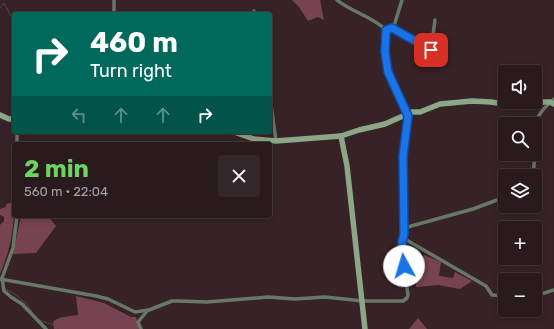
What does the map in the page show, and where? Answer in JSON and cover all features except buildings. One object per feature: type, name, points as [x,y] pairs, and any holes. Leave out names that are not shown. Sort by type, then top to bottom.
[{"type":"street","points":[[114,0],[114,12]]},
{"type":"street","points":[[337,0],[386,30]]},
{"type":"street","points":[[386,30],[394,26],[402,0]]},
{"type":"street","points":[[392,28],[431,50],[435,20]]},
{"type":"street","points":[[1,280],[96,296],[108,299],[135,312],[149,310],[172,301],[207,302],[268,298],[325,298],[363,301],[404,301],[408,295],[402,254],[404,228],[403,156],[408,116],[406,115],[388,72],[385,52],[386,30]]},
{"type":"street","points":[[240,134],[254,139],[276,141],[341,136],[385,124],[412,112],[420,112],[440,104],[472,101],[524,106],[538,102],[553,102]]},
{"type":"street","points":[[538,117],[541,111],[553,102]]},
{"type":"street","points":[[272,112],[276,141]]},
{"type":"street","points":[[0,115],[8,119],[12,119]]},
{"type":"street","points":[[341,136],[347,166],[365,329]]},
{"type":"street","points":[[404,228],[473,209],[498,200]]},
{"type":"street","points":[[18,218],[13,248],[1,280],[4,291],[22,304],[46,329]]},
{"type":"street","points":[[403,238],[486,286],[492,295],[498,295]]},
{"type":"street","points":[[542,294],[554,290]]},
{"type":"street","points":[[141,329],[138,322],[149,310]]},
{"type":"shaded area","points":[[292,0],[320,0],[324,20],[318,17],[308,21],[299,7]]},
{"type":"shaded area","points":[[12,202],[13,222],[7,255],[0,274],[0,225],[4,221],[4,217],[0,215],[0,209],[6,207],[6,204]]},
{"type":"shaded area","points":[[21,218],[50,218],[56,226],[36,253],[13,254]]},
{"type":"shaded area","points":[[406,254],[422,259],[424,255],[441,262],[439,276],[453,278],[455,272],[472,281],[460,289],[438,285],[416,287],[416,277],[408,277]]},
{"type":"shaded area","points":[[76,296],[104,303],[131,317],[136,317],[139,329],[54,329],[53,322],[56,320],[62,317],[78,315]]},
{"type":"shaded area","points":[[418,318],[427,329],[409,329]]},
{"type":"waterway","points":[[0,8],[4,3],[12,18]]},
{"type":"waterway","points":[[5,289],[20,298],[27,304],[32,312]]},
{"type":"waterway","points":[[40,320],[59,329]]},
{"type":"route","points":[[404,266],[402,254],[404,234],[403,156],[408,116],[406,115],[388,72],[385,52],[386,30],[392,28],[431,50]]}]
